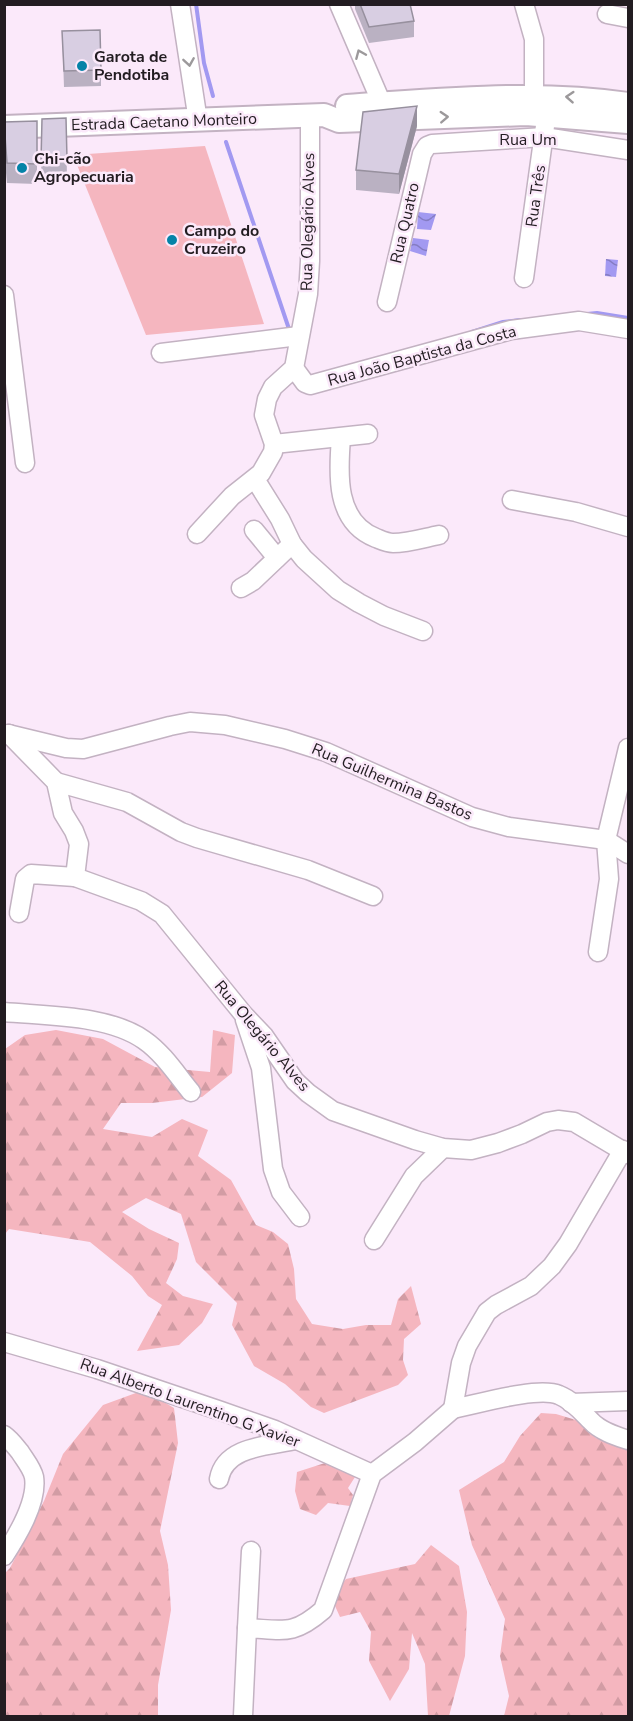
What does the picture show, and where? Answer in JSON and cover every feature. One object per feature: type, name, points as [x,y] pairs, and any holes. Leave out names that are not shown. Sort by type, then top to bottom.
[{"type":"main road","name":"Estrada Caetano Monteiro","points":[[317,116],[337,107],[382,104],[628,104]]},
{"type":"main road","name":"Estrada Caetano Monteiro","points":[[4,127],[317,116],[339,121],[540,105],[628,122]]},
{"type":"street","points":[[180,4],[198,121]]},
{"type":"street","points":[[339,4],[382,104]]},
{"type":"street","name":"Rua Três","points":[[524,4],[534,39],[544,137],[524,278]]},
{"type":"street","points":[[607,14],[628,18]]},
{"type":"street","name":"Rua Olegário Alves","points":[[294,368],[308,294],[317,116]]},
{"type":"street","name":"Rua Um","points":[[427,146],[544,137],[628,150]]},
{"type":"street","name":"Rua Quatro","points":[[387,302],[422,154],[427,146]]},
{"type":"street","points":[[4,295],[25,463]]},
{"type":"street","name":"Rua João Baptista da Costa","points":[[294,368],[305,383],[310,385],[511,330],[579,321],[628,329]]},
{"type":"street","points":[[161,353],[299,336]]},
{"type":"street","points":[[196,534],[232,496],[255,479],[268,462],[274,444],[264,415],[267,399],[273,387],[294,368]]},
{"type":"street","points":[[274,444],[368,434]]},
{"type":"street","points":[[341,438],[338,470],[340,488],[346,508],[357,528],[364,534],[392,543],[439,536]]},
{"type":"street","points":[[255,479],[280,519],[292,544],[304,559],[338,590],[384,616],[423,631]]},
{"type":"street","points":[[512,500],[576,512],[628,527]]},
{"type":"street","points":[[254,530],[277,558]]},
{"type":"street","points":[[240,588],[253,581],[292,544]]},
{"type":"street","name":"Rua Guilhermina Bastos","points":[[7,733],[66,748],[83,748],[190,722],[225,725],[285,739],[326,752],[492,824],[606,840]]},
{"type":"street","points":[[7,733],[56,782],[127,802],[181,832],[308,870],[373,896]]},
{"type":"street","points":[[598,952],[609,879],[606,840],[628,748]]},
{"type":"street","points":[[56,782],[63,813],[79,844],[75,877]]},
{"type":"street","points":[[606,840],[628,854]]},
{"type":"street","name":"Rua Olegário Alves","points":[[19,913],[25,879],[31,874],[75,877],[141,901],[162,914],[244,1015],[264,1036],[295,1081],[308,1094],[333,1112],[443,1148],[471,1150],[498,1143],[547,1122],[558,1120],[574,1122],[626,1152]]},
{"type":"street","points":[[4,1012],[86,1020],[131,1032],[146,1041],[161,1056],[191,1092]]},
{"type":"street","points":[[244,1015],[261,1068],[273,1169],[281,1192],[300,1217]]},
{"type":"street","points":[[374,1240],[414,1176],[443,1148]]},
{"type":"street","points":[[453,1409],[461,1363],[467,1346],[487,1312],[531,1286],[552,1266],[626,1152]]},
{"type":"street","name":"Rua Alberto Laurentino G Xavier","points":[[4,1342],[97,1369],[253,1422],[372,1474]]},
{"type":"street","points":[[247,1628],[293,1630],[308,1623],[323,1610],[372,1474],[415,1442],[453,1409],[548,1392],[561,1395],[584,1411],[591,1422],[601,1429],[628,1440]]},
{"type":"street","points":[[570,1403],[628,1401]]},
{"type":"street","points":[[4,1435],[10,1439],[29,1466],[34,1476],[34,1491],[21,1529],[4,1556]]},
{"type":"street","points":[[219,1479],[221,1469],[236,1454],[296,1440]]},
{"type":"street","points":[[243,1716],[251,1551]]},
{"type":"green space","name":"Campo do Cruzeiro","points":[[205,146],[264,324],[146,335],[73,155]]},
{"type":"green space","points":[[56,1030],[103,1039],[155,1067],[210,1072],[213,1030],[235,1035],[232,1073],[202,1097],[152,1103],[121,1103],[103,1129],[152,1137],[182,1119],[208,1130],[198,1156],[231,1180],[256,1225],[273,1232],[288,1244],[294,1269],[296,1299],[312,1324],[343,1329],[366,1325],[391,1325],[398,1299],[411,1286],[421,1324],[404,1339],[403,1360],[408,1375],[398,1385],[324,1413],[311,1407],[285,1384],[254,1366],[232,1325],[237,1303],[196,1262],[181,1214],[146,1198],[122,1212],[149,1229],[179,1243],[177,1259],[166,1283],[183,1296],[213,1304],[202,1323],[179,1345],[137,1351],[162,1305],[148,1296],[132,1276],[90,1242],[9,1229],[5,1234],[5,1049],[25,1035]]},
{"type":"green space","points":[[144,1390],[174,1408],[178,1443],[160,1531],[168,1565],[171,1610],[158,1685],[158,1716],[5,1716],[4,1574],[10,1568],[44,1501],[63,1454],[103,1405]]},
{"type":"green space","points":[[541,1413],[556,1414],[576,1420],[596,1438],[628,1448],[628,1716],[504,1716],[509,1696],[500,1656],[505,1619],[472,1545],[459,1490],[504,1462],[520,1436]]},
{"type":"green space","points":[[328,1462],[355,1477],[348,1488],[353,1495],[350,1506],[328,1503],[316,1515],[300,1509],[295,1491],[297,1472]]},
{"type":"green space","points":[[431,1545],[459,1566],[467,1612],[465,1656],[449,1716],[428,1716],[425,1664],[412,1633],[409,1669],[390,1701],[369,1661],[371,1632],[360,1612],[340,1617],[331,1597],[346,1579],[415,1564]]},
{"type":"water","points":[[418,212],[436,214],[431,230],[417,229]]},
{"type":"water","points":[[413,238],[429,240],[426,256],[410,251]]},
{"type":"water","points":[[606,259],[618,260],[616,277],[605,276]]},
{"type":"building","points":[[360,4],[410,4],[414,21],[369,27]]},
{"type":"building","points":[[100,30],[101,70],[64,71],[62,31]]},
{"type":"building","points":[[417,106],[399,174],[356,170],[363,112]]},
{"type":"building","points":[[66,118],[67,159],[41,161],[42,119]]},
{"type":"building","points":[[37,121],[37,164],[7,163],[4,122]]},
{"type":"waterway","points":[[196,4],[204,63],[213,96]]},
{"type":"waterway","points":[[226,142],[289,329]]},
{"type":"waterway","points":[[587,314],[597,313],[628,318]]},
{"type":"waterway","points":[[472,332],[503,322],[520,320]]},
{"type":"place","name":"Garota de Pendotiba","points":[[82,66]]},
{"type":"place","name":"Chi-cão Agropecuaria","points":[[22,168]]},
{"type":"place","name":"Campo do Cruzeiro","points":[[172,240]]}]
